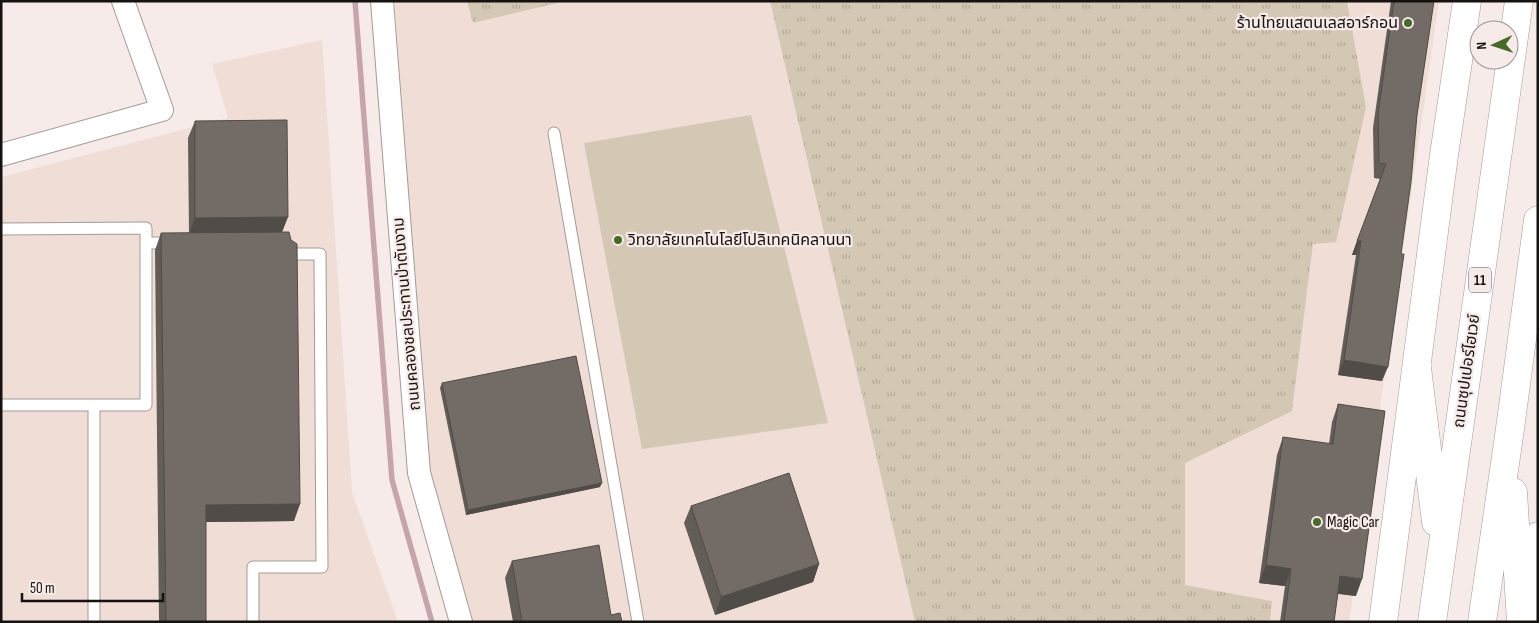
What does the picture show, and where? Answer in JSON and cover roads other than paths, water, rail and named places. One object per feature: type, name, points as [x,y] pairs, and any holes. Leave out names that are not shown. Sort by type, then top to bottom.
[{"type":"main road","points":[[1382,622],[1444,155],[1467,1]]},
{"type":"main road","name":"ถนนซุปเปอร์ไฮเวย์","points":[[1432,622],[1519,1]]},
{"type":"main road","points":[[1482,622],[1538,220]]},
{"type":"main road","points":[[1417,368],[1441,558]]},
{"type":"main road","points":[[1509,436],[1523,622]]},
{"type":"main road","points":[[1523,622],[1538,536]]},
{"type":"street","points":[[1,155],[162,110],[123,1]]},
{"type":"street","name":"ถนนคลองชลประทานป่าตันงาม","points":[[382,1],[420,473],[461,622]]},
{"type":"lane","points":[[554,133],[638,622]]},
{"type":"lane","points":[[1,229],[146,228],[146,405],[1,405]]},
{"type":"lane","points":[[253,622],[253,567],[322,567],[320,254],[291,254],[290,242],[281,242]]},
{"type":"lane","points":[[146,243],[184,243]]},
{"type":"lane","points":[[94,405],[94,622]]},
{"type":"waterway","points":[[355,1],[392,480],[432,622]]},
{"type":"place","name":"ร้านไทยแสตนเลสอาร์กอน","points":[[1408,23]]},
{"type":"place","name":"วิทยาลัยเทคโนโลยีโปลิเทคนิคลานนา","points":[[618,240]]},
{"type":"place","name":"Magic Car","points":[[1317,522]]}]
